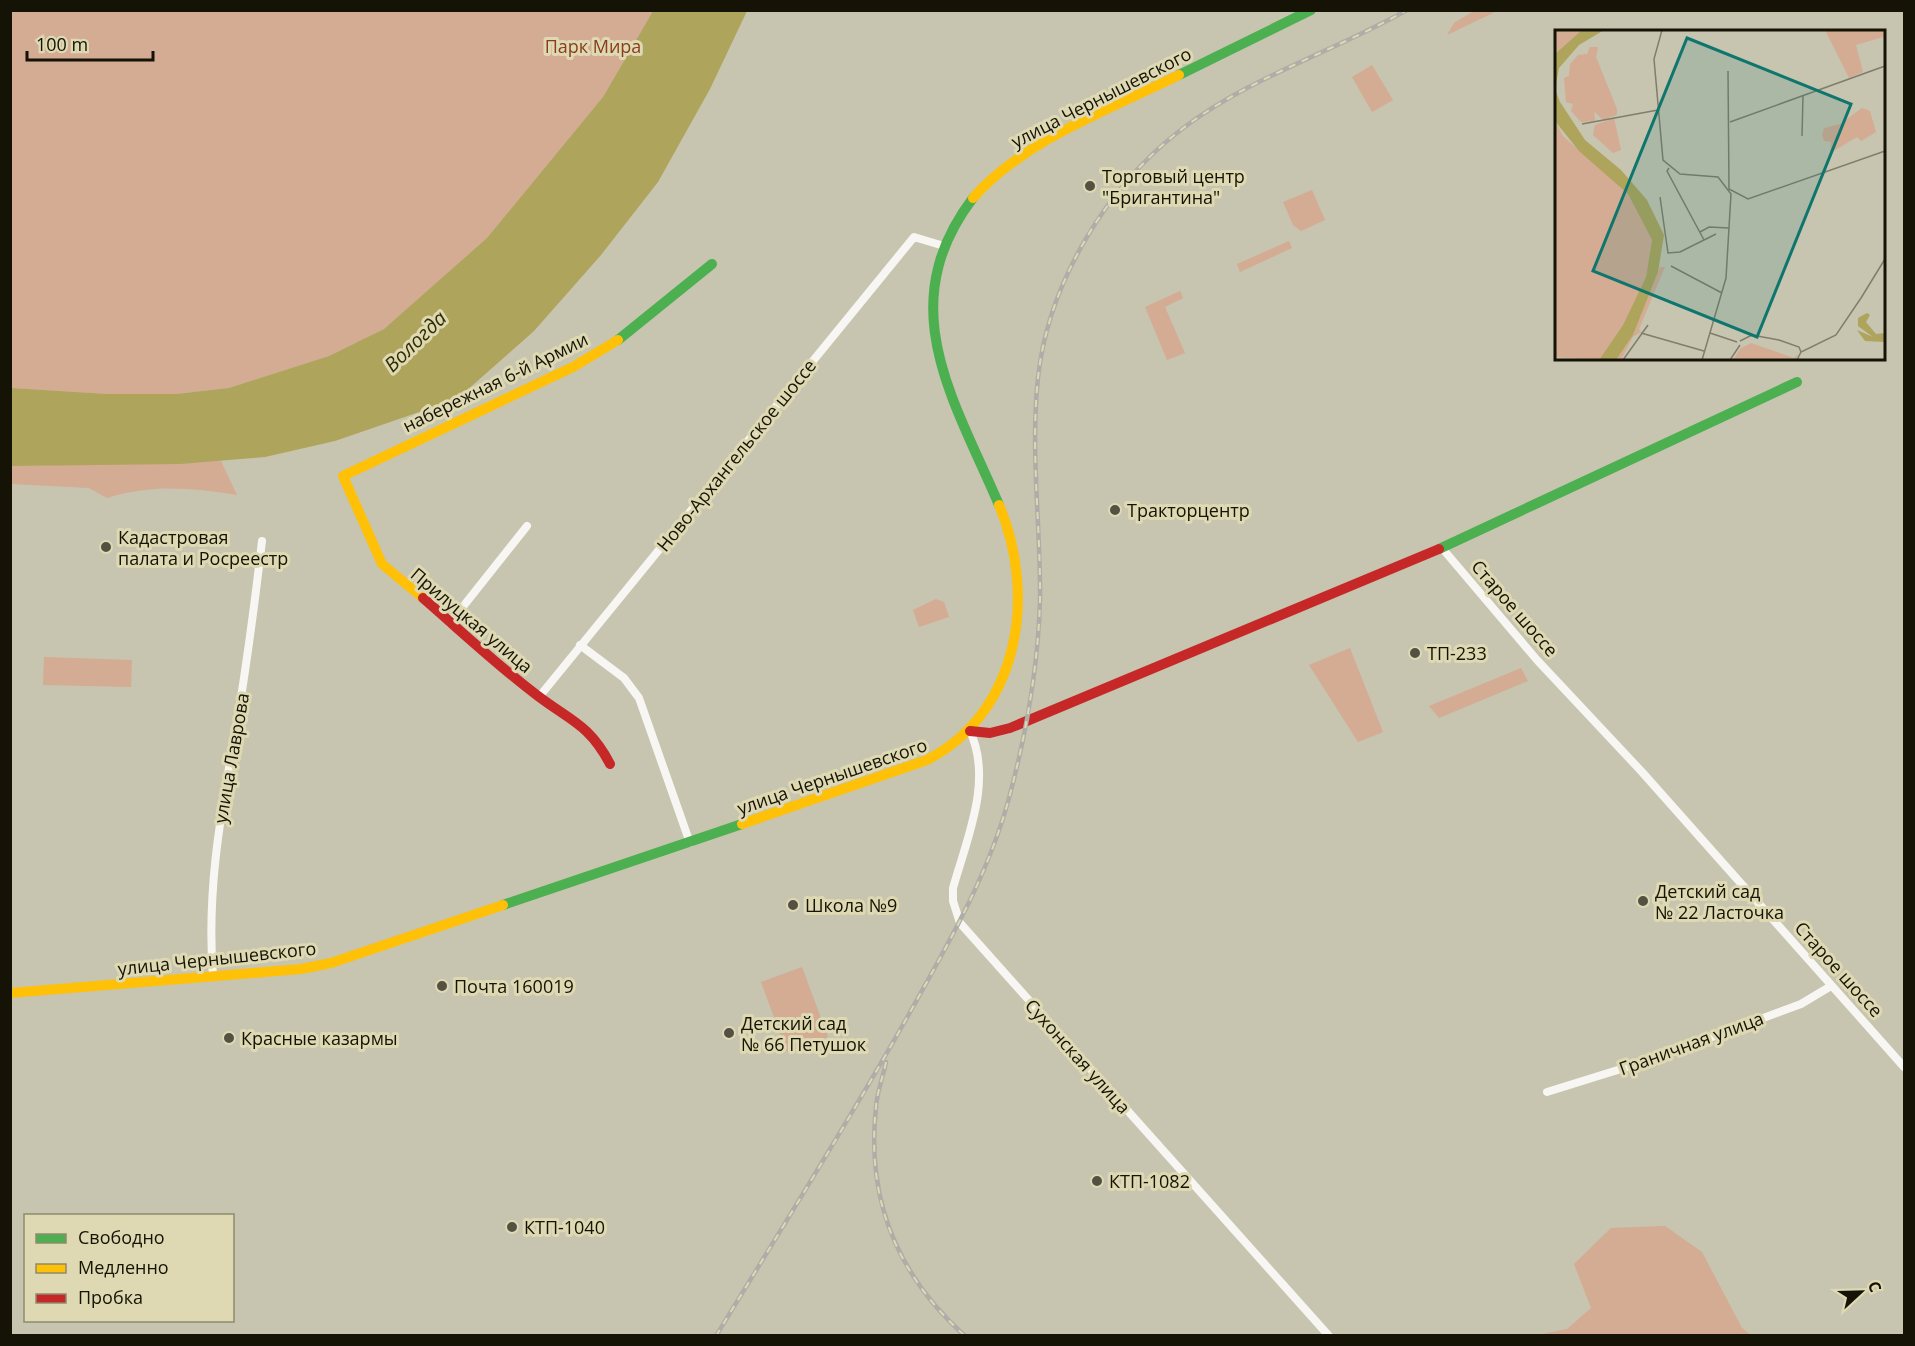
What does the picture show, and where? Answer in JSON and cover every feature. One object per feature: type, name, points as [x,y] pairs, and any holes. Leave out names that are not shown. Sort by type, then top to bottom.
[{"type":"main road","name":"улица Чернышевского","points":[[10,993],[301,969],[331,963],[690,843],[926,761],[945,752],[970,730],[990,704],[1011,657],[1016,635],[1018,590],[1012,547],[1002,517],[949,395],[933,342],[931,315],[935,278],[944,246],[958,217],[971,198],[1000,168],[1024,152],[1311,10]]},
{"type":"main road","name":"набережная 6-й Армии","points":[[343,476],[573,367],[616,341],[712,264]]},
{"type":"main road","points":[[970,730],[990,733],[1011,728],[1442,548],[1797,382]]},
{"type":"main road","name":"Прилуцкая улица","points":[[343,476],[382,564],[539,697],[587,729],[600,744],[610,764]]},
{"type":"street","name":"Ново-Архангельское шоссе","points":[[539,697],[914,237],[944,246]]},
{"type":"street","points":[[450,622],[527,526]]},
{"type":"street","name":"улица Лаврова","points":[[213,976],[210,905],[213,864],[251,641],[262,541]]},
{"type":"street","name":"Старое шоссе","points":[[1442,548],[1537,660],[1642,772],[1905,1066]]},
{"type":"street","points":[[580,645],[624,678],[639,698],[690,843]]},
{"type":"street","name":"Сухонская улица","points":[[970,730],[977,744],[981,777],[953,888],[953,901],[960,923],[1329,1335]]},
{"type":"street","name":"Граничная улица","points":[[1547,1092],[1664,1055],[1801,1004],[1832,986]]},
{"type":"green space","name":"Парк Мира","points":[[10,11],[653,11],[603,97],[487,238],[384,329],[329,356],[229,388],[176,394],[107,394],[11,388]]},
{"type":"green space","points":[[1474,11],[1497,11],[1447,35],[1454,23]]},
{"type":"green space","points":[[1372,65],[1393,100],[1372,112],[1352,77]]},
{"type":"green space","points":[[1312,190],[1325,220],[1301,231],[1293,225],[1283,202]]},
{"type":"green space","points":[[1289,241],[1292,248],[1240,272],[1237,264]]},
{"type":"green space","points":[[1180,291],[1183,298],[1165,307],[1185,353],[1167,360],[1145,307]]},
{"type":"green space","points":[[221,461],[237,495],[156,489],[107,498],[89,488],[11,484],[11,466]]},
{"type":"green space","points":[[936,599],[944,602],[949,617],[919,627],[913,610]]},
{"type":"green space","points":[[1350,648],[1383,732],[1358,742],[1309,665]]},
{"type":"green space","points":[[44,657],[132,660],[131,687],[43,685]]},
{"type":"green space","points":[[1521,668],[1528,681],[1439,718],[1429,706]]},
{"type":"green space","points":[[802,967],[828,1037],[787,1052],[761,982]]},
{"type":"green space","points":[[1665,1226],[1702,1252],[1742,1328],[1751,1335],[1538,1335],[1567,1329],[1591,1308],[1574,1264],[1611,1228]]},
{"type":"water","name":"Вологда","points":[[653,11],[747,11],[710,89],[658,182],[601,255],[534,331],[457,399],[335,441],[265,457],[180,464],[11,466],[11,388],[107,394],[176,394],[229,388],[329,356],[384,329],[487,238],[603,97]]},
{"type":"railway","points":[[716,1336],[838,1136],[924,988],[966,909],[1000,827],[1026,725],[1039,626],[1040,573],[1035,462],[1038,378],[1044,342],[1054,307],[1068,272],[1106,208],[1129,179],[1182,129],[1235,94],[1407,10]]},
{"type":"railway","points":[[886,1062],[877,1101],[874,1141],[876,1173],[882,1204],[891,1233],[904,1261],[941,1312],[965,1336]]},
{"type":"traffic: fast","points":[[1179,75],[1311,10]]},
{"type":"traffic: fast","points":[[973,198],[949,238],[936,277],[933,315],[938,352],[949,390],[999,505]]},
{"type":"traffic: fast","points":[[618,340],[712,264]]},
{"type":"traffic: fast","points":[[1439,549],[1797,382]]},
{"type":"traffic: fast","points":[[503,905],[742,824]]},
{"type":"traffic: slow","points":[[973,198],[994,177],[1042,143],[1179,75]]},
{"type":"traffic: slow","points":[[423,598],[382,564],[343,476],[573,367],[618,340]]},
{"type":"traffic: slow","points":[[742,824],[927,760],[958,739],[983,713],[1001,682],[1012,648],[1017,613],[1017,576],[1011,540],[999,505]]},
{"type":"traffic: slow","points":[[10,993],[301,969],[331,963],[503,905]]},
{"type":"traffic: jam","points":[[970,731],[990,733],[1010,728],[1439,549]]},
{"type":"traffic: jam","points":[[423,598],[508,673],[587,732],[603,751],[610,764]]},
{"type":"place","name":"Торговый центр \"Бригантина\"","points":[[1090,186]]},
{"type":"place","name":"Тракторцентр","points":[[1115,510]]},
{"type":"place","name":"Кадастровая палата и Росреестр","points":[[106,547]]},
{"type":"place","name":"ТП-233","points":[[1415,653]]},
{"type":"place","name":"Детский сад № 22 Ласточка","points":[[1643,901]]},
{"type":"place","name":"Школа №9","points":[[793,905]]},
{"type":"place","name":"Почта 160019","points":[[442,986]]},
{"type":"place","name":"Детский сад № 66 Петушок","points":[[729,1033]]},
{"type":"place","name":"Красные казармы","points":[[229,1038]]},
{"type":"place","name":"КТП-1082","points":[[1097,1181]]},
{"type":"place","name":"КТП-1040","points":[[512,1227]]}]
